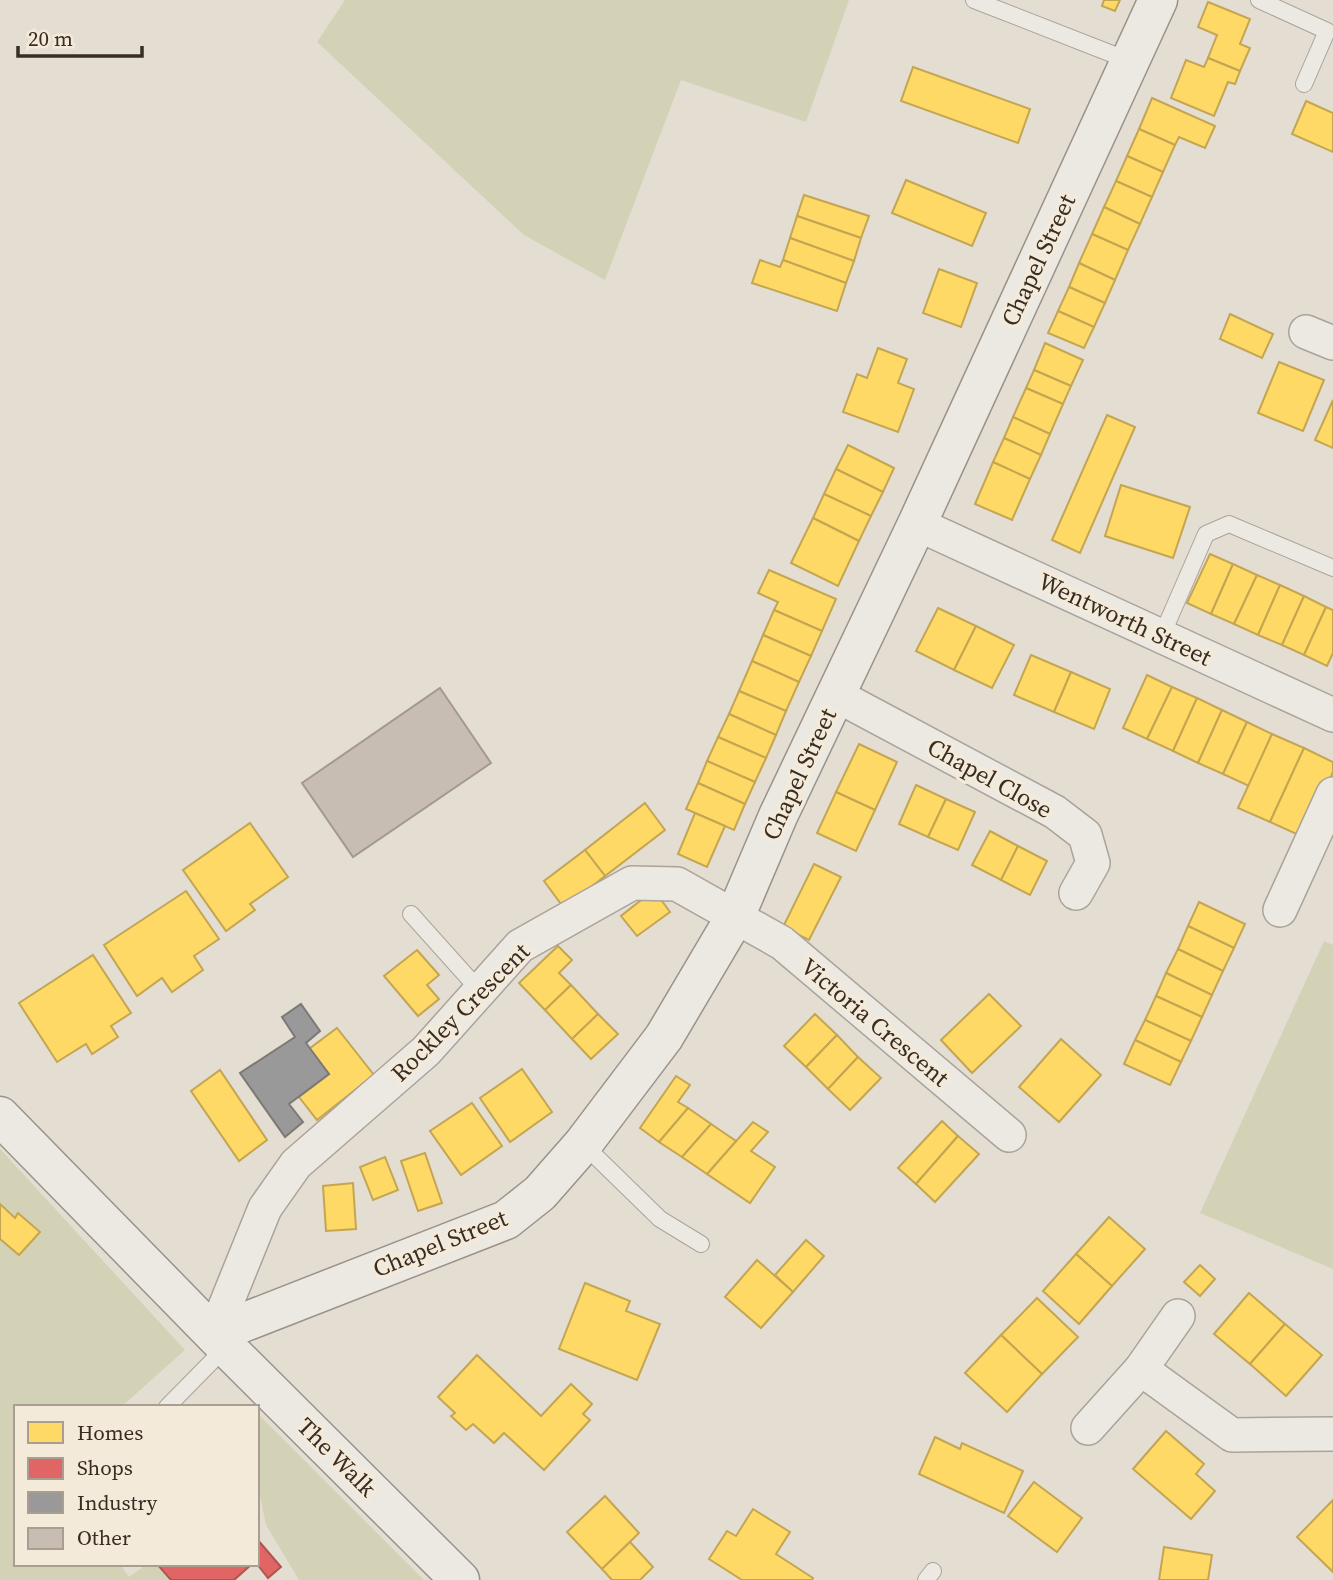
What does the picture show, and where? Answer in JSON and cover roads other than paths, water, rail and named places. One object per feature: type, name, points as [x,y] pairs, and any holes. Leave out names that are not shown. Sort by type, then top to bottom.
[{"type":"street","name":"Chapel Street","points":[[220,1341],[506,1220],[540,1193],[583,1144],[664,1037],[735,917],[778,816],[917,524],[1158,0]]},
{"type":"street","name":"Wentworth Street","points":[[917,524],[1333,715]]},
{"type":"street","name":"Chapel Close","points":[[836,695],[1055,812],[1085,835],[1093,863],[1076,893]]},
{"type":"street","points":[[1280,910],[1333,794]]},
{"type":"street","name":"Rockley Crescent","points":[[220,1341],[265,1208],[296,1164],[426,1051],[520,946],[632,883],[677,884],[735,917]]},
{"type":"street","name":"Victoria Crescent","points":[[735,917],[782,943],[1009,1135]]},
{"type":"street","name":"The Walk","points":[[0,1115],[220,1341],[460,1580]]},
{"type":"street","points":[[1088,1428],[1141,1369],[1178,1316]]},
{"type":"street","points":[[1141,1369],[1232,1435],[1333,1434]]},
{"type":"lane","points":[[974,0],[1130,61]]},
{"type":"lane","points":[[1259,0],[1330,23],[1304,84]]},
{"type":"lane","points":[[1162,635],[1206,534],[1229,524],[1333,568]]},
{"type":"lane","points":[[411,914],[480,991]]},
{"type":"lane","points":[[583,1144],[660,1219],[701,1244]]},
{"type":"lane","points":[[169,1405],[220,1341]]}]
